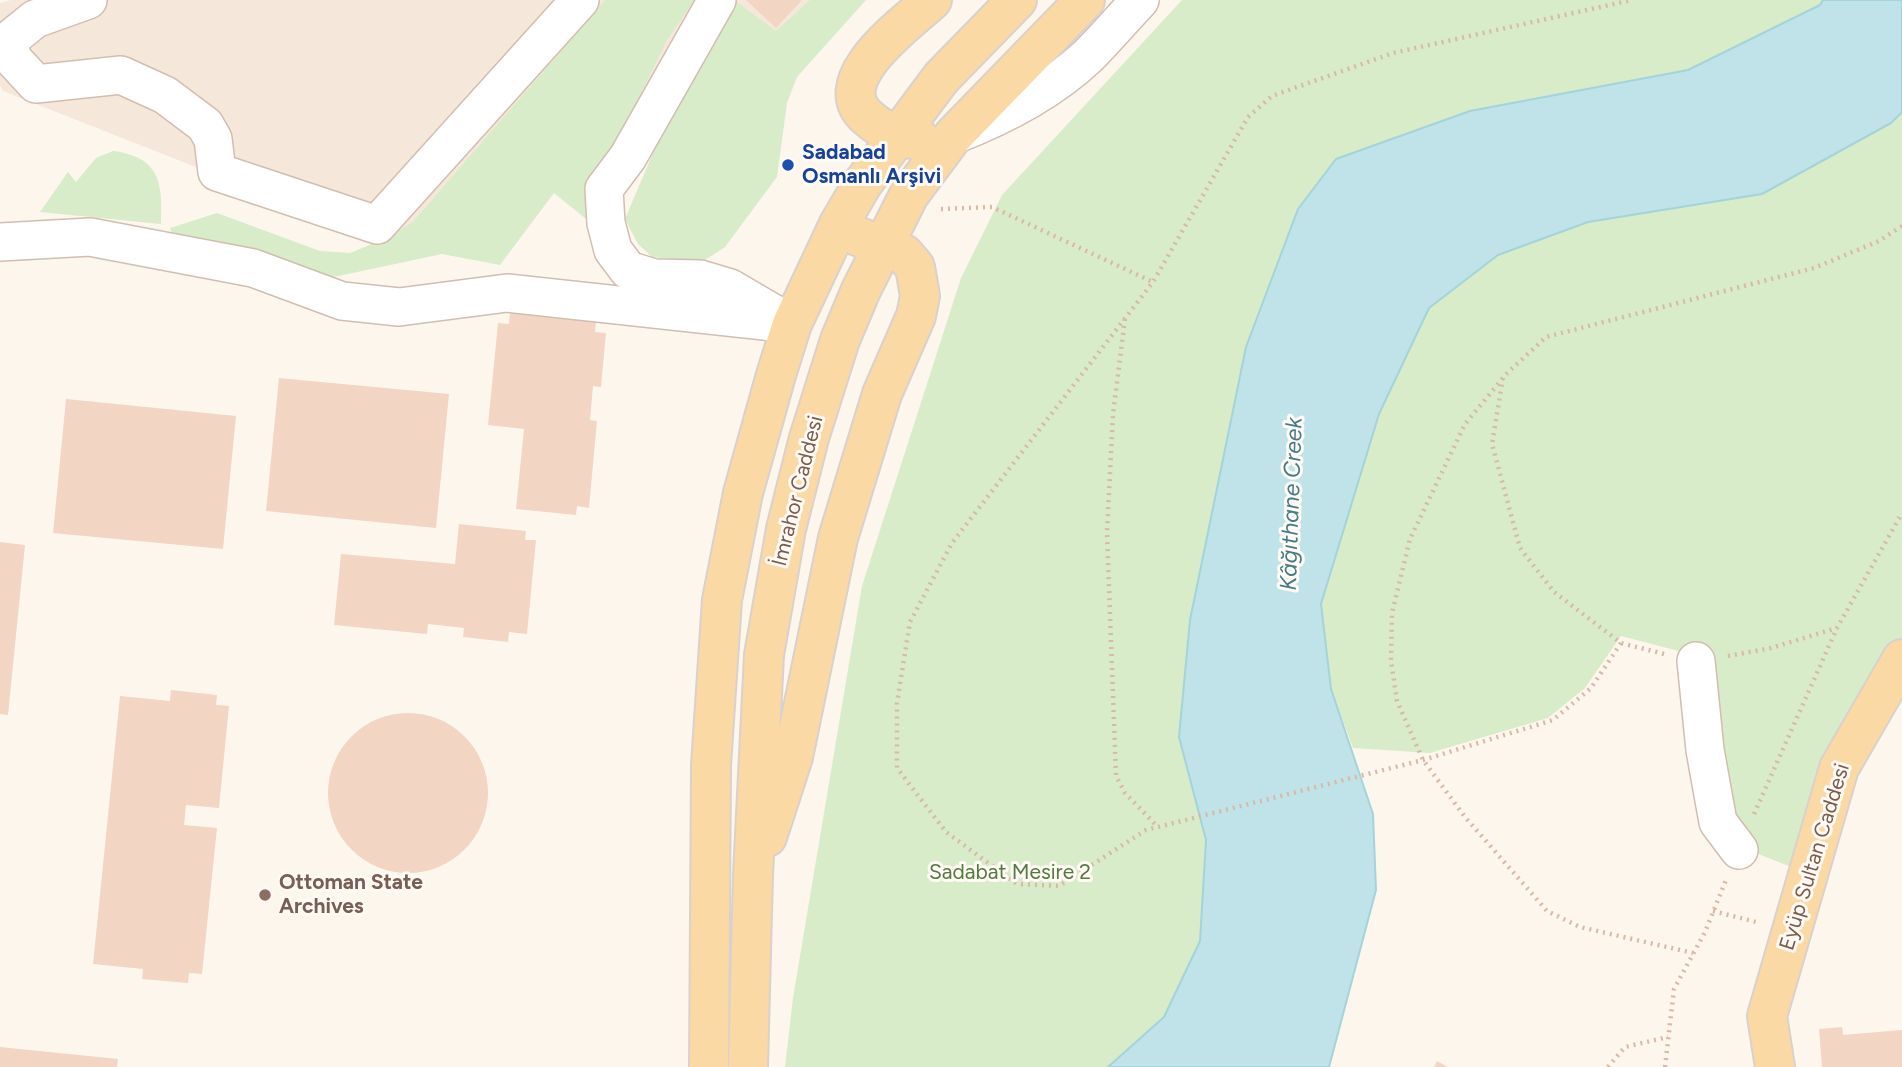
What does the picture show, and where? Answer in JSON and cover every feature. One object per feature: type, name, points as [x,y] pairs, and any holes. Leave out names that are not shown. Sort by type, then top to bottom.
[{"type":"main road","points":[[932,0],[862,68],[854,86],[857,104],[863,114],[896,136],[937,140],[953,136]]},
{"type":"main road","points":[[709,1067],[711,765],[722,600],[743,493],[792,324],[832,237],[863,183],[941,78],[1017,0]]},
{"type":"main road","name":"İmrahor Caddesi","points":[[748,1067],[753,875],[764,654],[778,569],[809,438],[840,340],[881,246],[909,195],[953,136],[1085,0]]},
{"type":"main road","points":[[753,875],[793,757],[838,538],[855,479],[882,394],[916,316],[920,296],[915,267],[904,254],[864,237],[848,234],[832,237]]},
{"type":"main road","name":"Eyüp Sultan Caddesi","points":[[1775,1067],[1767,1016],[1839,768],[1902,659]]},
{"type":"street","points":[[88,0],[35,19],[9,40],[12,58],[36,84],[121,75],[165,95],[205,125],[213,139],[217,172],[377,225],[580,0]]},
{"type":"street","points":[[717,0],[628,157],[604,189],[606,223],[613,250],[628,270],[654,278],[700,279],[730,288],[792,324]]},
{"type":"street","points":[[953,136],[987,123],[1058,79],[1087,57],[1140,0]]},
{"type":"street","points":[[0,242],[90,237],[253,268],[342,301],[399,307],[507,293],[792,324]]},
{"type":"street","points":[[1696,661],[1705,750],[1718,822],[1739,850]]},
{"type":"path","points":[[1621,643],[1591,688],[1553,720],[1423,760],[1146,830],[1059,886],[1017,884],[946,832],[897,768],[897,703],[910,622],[952,543],[1153,282],[1248,117],[1272,96],[1393,53],[1632,0]]},
{"type":"path","points":[[930,209],[992,207],[1153,282]]},
{"type":"path","points":[[1693,953],[1580,927],[1547,911],[1473,827],[1423,760],[1397,701],[1391,661],[1392,613],[1410,539],[1465,424],[1503,377],[1546,337],[1814,268],[1879,241],[1902,226]]},
{"type":"path","points":[[1125,318],[1113,414],[1107,534],[1116,776],[1125,793],[1158,827]]},
{"type":"path","points":[[1503,377],[1492,444],[1520,548],[1554,592],[1621,643],[1696,661],[1771,648],[1837,628]]},
{"type":"path","points":[[1665,1067],[1674,989],[1713,911],[1837,628],[1902,513]]},
{"type":"path","points":[[1713,911],[1792,930]]},
{"type":"path","points":[[1608,1067],[1625,1047],[1668,1037]]},
{"type":"shaded area","points":[[11,0],[856,0],[673,159],[570,46],[396,246],[3,91],[0,86],[0,3]]},
{"type":"green space","points":[[605,0],[694,0],[666,42],[593,192],[586,219],[554,193],[500,265],[442,254],[315,281],[177,248],[170,228],[217,213],[320,251],[350,253],[391,236],[413,222]]},
{"type":"green space","points":[[734,0],[776,31],[810,0],[866,0],[797,77],[787,103],[777,177],[725,247],[702,262],[652,257],[638,244],[625,219],[678,94]]},
{"type":"green space","name":"Sadabat Mesire 2","points":[[1182,0],[1823,0],[1820,5],[1688,70],[1470,111],[1246,347],[1190,620],[1179,737],[1206,840],[1200,941],[1164,1017],[1108,1067],[785,1067],[793,998],[862,586],[961,278],[1002,195]]},
{"type":"green space","points":[[1902,112],[1902,648],[1804,872],[1743,848],[1694,655],[1621,636],[1585,688],[1548,718],[1430,753],[1353,748],[1331,689],[1321,604],[1379,414],[1429,308],[1498,255],[1588,222],[1762,194],[1891,123]]},
{"type":"green space","points":[[113,151],[141,159],[155,174],[161,196],[161,224],[40,212],[68,172],[76,182],[96,158]]},
{"type":"water","name":"Kâğıthane Creek","points":[[1823,0],[1902,0],[1902,112],[1891,123],[1762,194],[1588,222],[1498,255],[1429,308],[1379,414],[1321,604],[1331,689],[1373,814],[1376,890],[1329,1067],[1108,1067],[1164,1017],[1200,941],[1206,840],[1179,737],[1190,620],[1246,347],[1298,209],[1336,159],[1470,111],[1688,70],[1820,5]]},
{"type":"building","points":[[746,0],[802,0],[776,28]]},
{"type":"building","points":[[510,313],[596,322],[595,332],[606,333],[601,387],[593,386],[590,420],[597,421],[589,508],[577,506],[576,515],[516,509],[524,429],[488,425],[498,323],[509,324]]},
{"type":"building","points":[[279,378],[449,394],[436,528],[266,511]]},
{"type":"building","points":[[66,399],[236,416],[223,549],[53,533]]},
{"type":"building","points":[[459,524],[526,531],[525,540],[536,540],[527,634],[509,632],[508,642],[463,637],[464,628],[428,624],[427,634],[334,625],[341,554],[455,564]]},
{"type":"building","points":[[0,542],[25,545],[8,715],[0,714]]},
{"type":"building","points":[[171,690],[217,695],[216,705],[229,706],[219,808],[186,805],[184,825],[217,828],[202,974],[189,973],[188,983],[142,979],[143,969],[93,964],[120,696],[170,701]]},
{"type":"building","points":[[408,713],[439,719],[464,737],[482,762],[488,793],[482,824],[464,849],[439,867],[408,873],[377,867],[352,849],[334,824],[328,793],[334,762],[352,737],[377,719]]},
{"type":"building","points":[[1842,1027],[1843,1035],[1902,1030],[1902,1067],[1822,1067],[1819,1029]]},
{"type":"building","points":[[0,1047],[118,1059],[117,1067],[0,1067]]},
{"type":"building","points":[[1437,1061],[1448,1067],[1434,1067]]},
{"type":"place","name":"Sadabad Osmanlı Arşivi","points":[[788,165]]},
{"type":"place","name":"Ottoman State Archives","points":[[265,895]]}]
